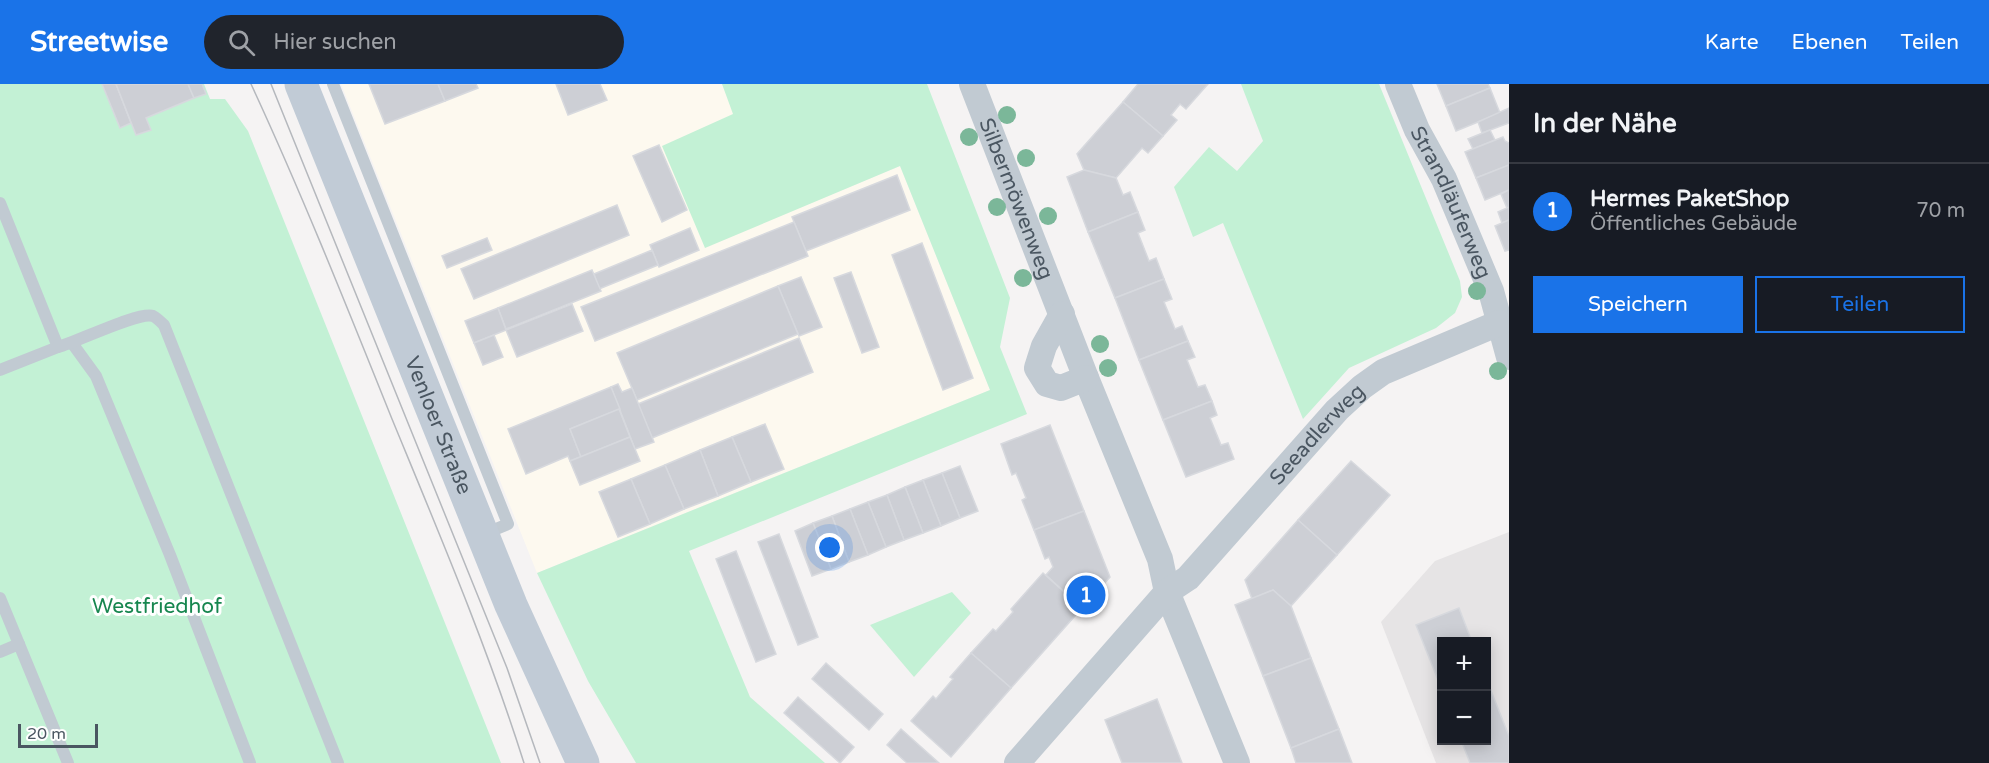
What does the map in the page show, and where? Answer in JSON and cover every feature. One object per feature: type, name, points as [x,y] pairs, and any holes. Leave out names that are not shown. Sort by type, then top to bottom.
[{"type":"main road","name":"Venloer Straße","points":[[321,93],[444,399],[483,534],[511,604],[583,763]]},
{"type":"street","name":"Silbermöwenweg","points":[[972,84],[1086,378],[1160,559],[1167,592]]},
{"type":"street","name":"Strandläuferweg","points":[[1398,84],[1417,130],[1444,178],[1491,291],[1509,357]]},
{"type":"street","points":[[1062,314],[1044,346],[1037,368],[1047,384],[1060,388],[1086,378]]},
{"type":"street","name":"Seeadlerweg","points":[[1017,763],[1167,592],[1188,578],[1337,410],[1362,387],[1383,372],[1499,323]]},
{"type":"street","points":[[1167,592],[1237,763]]},
{"type":"lane","points":[[0,203],[58,347]]},
{"type":"lane","points":[[0,370],[137,316],[151,316],[164,325],[338,763]]},
{"type":"lane","points":[[72,343],[96,376],[170,555],[250,763]]},
{"type":"lane","points":[[0,598],[68,763]]},
{"type":"lane","points":[[0,652],[19,644]]},
{"type":"shaded area","points":[[341,84],[722,84],[734,113],[705,247],[900,166],[990,390],[537,573]]},
{"type":"shaded area","points":[[1509,532],[1509,763],[1436,763],[1381,622],[1435,561]]},
{"type":"green space","name":"Westfriedhof","points":[[0,84],[204,84],[210,99],[225,99],[248,131],[501,763],[0,763]]},
{"type":"green space","points":[[722,84],[927,84],[1010,298],[1000,347],[1027,414],[689,551],[750,697],[825,763],[636,763],[588,681],[537,573],[990,390],[900,166],[705,248],[662,146],[733,114]]},
{"type":"green space","points":[[1241,84],[1379,84],[1460,281],[1462,297],[1455,313],[1436,328],[1349,368],[1303,419],[1223,223],[1193,237],[1174,187],[1209,147],[1237,171],[1263,141]]},
{"type":"green space","points":[[952,592],[971,613],[914,677],[870,625]]},
{"type":"building","points":[[102,84],[116,84],[131,123],[120,128]]},
{"type":"building","points":[[116,84],[188,84],[194,98],[146,118],[151,130],[136,135]]},
{"type":"building","points":[[188,84],[202,84],[206,94],[194,98]]},
{"type":"building","points":[[369,84],[438,84],[445,101],[385,124]]},
{"type":"building","points":[[438,84],[476,84],[478,88],[445,101]]},
{"type":"building","points":[[556,84],[600,84],[607,100],[568,115]]},
{"type":"building","points":[[1138,84],[1208,84],[1186,109],[1180,104],[1171,115],[1177,120],[1163,136],[1123,102]]},
{"type":"building","points":[[1437,84],[1488,84],[1490,88],[1446,106]]},
{"type":"building","points":[[1490,88],[1500,113],[1456,131],[1446,106]]},
{"type":"building","points":[[1123,102],[1163,136],[1148,153],[1142,148],[1116,178],[1084,170],[1077,154]]},
{"type":"building","points":[[1509,108],[1509,123],[1482,133],[1478,122]]},
{"type":"building","points":[[1490,130],[1495,140],[1473,149],[1468,139]]},
{"type":"building","points":[[1503,137],[1509,143],[1509,165],[1476,178],[1465,152]]},
{"type":"building","points":[[659,145],[687,210],[662,222],[633,156]]},
{"type":"building","points":[[1509,165],[1509,190],[1485,200],[1476,178]]},
{"type":"building","points":[[1084,170],[1116,178],[1123,195],[1130,192],[1138,212],[1088,232],[1067,177]]},
{"type":"building","points":[[897,175],[910,210],[806,251],[792,217]]},
{"type":"building","points":[[1509,190],[1509,207],[1507,208],[1501,194]]},
{"type":"building","points":[[617,205],[629,235],[474,299],[461,269]]},
{"type":"building","points":[[1509,207],[1509,220],[1502,223],[1498,212]]},
{"type":"building","points":[[1138,212],[1145,230],[1138,233],[1149,261],[1156,258],[1164,279],[1115,298],[1088,232]]},
{"type":"building","points":[[1509,220],[1509,250],[1505,251],[1495,226]]},
{"type":"building","points":[[794,222],[808,256],[595,341],[581,307]]},
{"type":"building","points":[[690,228],[699,250],[659,267],[650,245]]},
{"type":"building","points":[[487,238],[492,250],[447,268],[442,256]]},
{"type":"building","points":[[922,243],[973,378],[943,390],[892,255]]},
{"type":"building","points":[[652,250],[658,265],[599,289],[594,274]]},
{"type":"building","points":[[592,270],[601,291],[506,329],[498,308]]},
{"type":"building","points":[[851,272],[879,347],[862,353],[834,278]]},
{"type":"building","points":[[801,277],[822,327],[799,336],[778,286]]},
{"type":"building","points":[[1164,279],[1172,299],[1164,302],[1175,329],[1182,326],[1188,341],[1139,360],[1115,298]]},
{"type":"building","points":[[778,286],[798,334],[637,400],[617,353]]},
{"type":"building","points":[[572,304],[583,331],[517,357],[506,330]]},
{"type":"building","points":[[498,308],[506,330],[474,343],[465,321]]},
{"type":"building","points":[[494,335],[503,357],[483,365],[474,343]]},
{"type":"building","points":[[799,338],[813,372],[652,438],[638,404]]},
{"type":"building","points":[[1188,341],[1195,357],[1187,360],[1198,387],[1205,385],[1212,401],[1163,420],[1139,360]]},
{"type":"building","points":[[618,384],[622,392],[632,388],[654,442],[635,449],[611,387]]},
{"type":"building","points":[[611,387],[620,409],[570,429],[581,457],[570,461],[568,456],[526,474],[508,429]]},
{"type":"building","points":[[1212,401],[1217,415],[1210,418],[1221,445],[1228,443],[1234,459],[1186,477],[1163,420]]},
{"type":"building","points":[[619,409],[630,437],[581,457],[570,429]]},
{"type":"building","points":[[765,424],[784,469],[751,482],[732,437]]},
{"type":"building","points":[[1050,425],[1084,511],[1034,530],[1022,500],[1026,498],[1016,473],[1012,475],[1001,444]]},
{"type":"building","points":[[630,437],[640,461],[580,485],[570,461]]},
{"type":"building","points":[[732,437],[751,482],[718,496],[700,450]]},
{"type":"building","points":[[700,450],[718,496],[684,509],[665,465]]},
{"type":"building","points":[[1351,461],[1390,495],[1337,555],[1298,520]]},
{"type":"building","points":[[665,465],[684,509],[650,524],[631,479]]},
{"type":"building","points":[[960,466],[978,511],[960,518],[942,473]]},
{"type":"building","points":[[942,473],[960,518],[941,526],[923,480]]},
{"type":"building","points":[[631,479],[650,524],[618,537],[599,492]]},
{"type":"building","points":[[923,480],[941,526],[923,533],[905,487]]},
{"type":"building","points":[[905,487],[923,533],[904,540],[887,495]]},
{"type":"building","points":[[887,495],[904,540],[886,547],[868,502]]},
{"type":"building","points":[[868,502],[886,547],[868,555],[850,509]]},
{"type":"building","points":[[850,509],[868,555],[849,562],[832,516]]},
{"type":"building","points":[[1084,511],[1110,577],[1082,608],[1046,575],[1053,567],[1049,557],[1045,559],[1034,530]]},
{"type":"building","points":[[832,516],[849,562],[831,569],[813,523]]},
{"type":"building","points":[[1298,520],[1337,555],[1291,606],[1273,590],[1252,599],[1245,580]]},
{"type":"building","points":[[813,523],[831,569],[812,576],[795,531]]},
{"type":"building","points":[[779,534],[818,637],[798,645],[758,542]]},
{"type":"building","points":[[736,551],[776,654],[756,662],[716,559]]},
{"type":"building","points":[[1043,573],[1082,608],[1011,688],[971,653],[993,629],[996,631],[1013,612],[1011,609]]},
{"type":"building","points":[[1273,590],[1291,606],[1311,658],[1263,676],[1235,605]]},
{"type":"building","points":[[1459,608],[1470,637],[1437,637],[1437,678],[1416,625]]},
{"type":"building","points":[[971,653],[1011,688],[951,757],[911,721],[933,696],[936,699],[953,679],[950,677]]},
{"type":"building","points":[[1311,658],[1339,729],[1291,748],[1263,676]]},
{"type":"building","points":[[826,663],[883,714],[869,730],[812,679]]},
{"type":"building","points":[[1491,691],[1509,736],[1509,763],[1470,763],[1463,745],[1491,745]]},
{"type":"building","points":[[798,697],[854,747],[840,763],[784,713]]},
{"type":"building","points":[[1157,699],[1182,763],[1122,763],[1105,720]]},
{"type":"building","points":[[901,729],[939,763],[907,763],[887,745]]},
{"type":"building","points":[[1339,729],[1352,763],[1296,763],[1291,748]]},
{"type":"tram line","points":[[251,84],[324,251],[445,547],[510,719],[524,763]]},
{"type":"tram line","points":[[271,84],[507,668],[540,763]]},
{"type":"place","name":"Hermes PaketShop","points":[[1086,595]]}]
